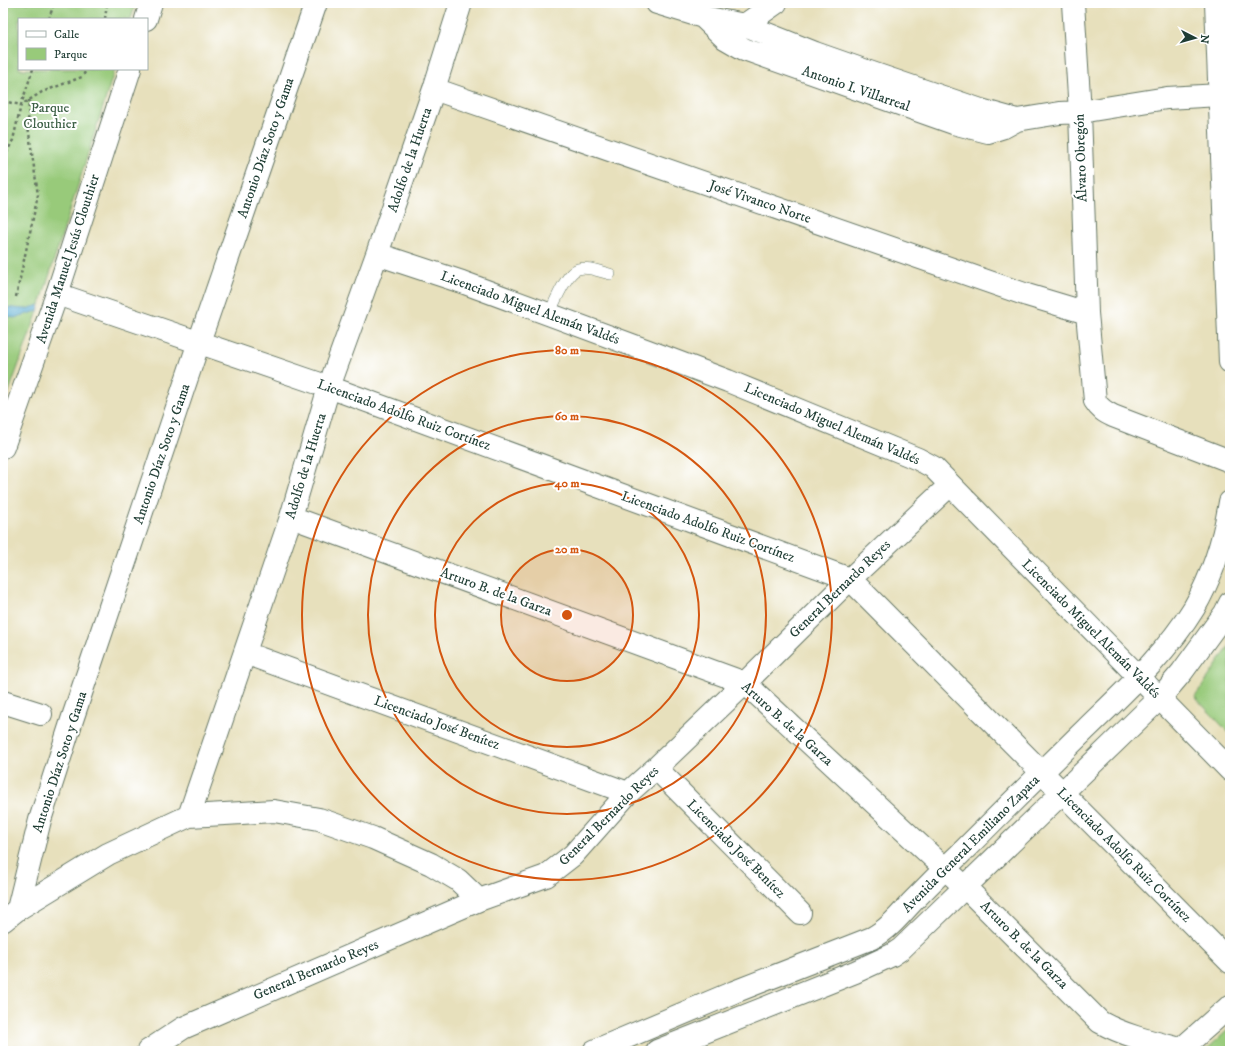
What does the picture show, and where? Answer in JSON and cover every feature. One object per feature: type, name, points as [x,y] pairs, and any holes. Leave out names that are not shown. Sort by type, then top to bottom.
[{"type":"street","points":[[146,18],[151,3]]},
{"type":"street","name":"Antonio Díaz Soto y Gama","points":[[10,915],[40,820],[199,342],[316,3]]},
{"type":"street","name":"Adolfo de la Huerta","points":[[189,816],[291,517],[329,387],[434,89],[461,3]]},
{"type":"street","name":"Antonio I. Villarreal","points":[[657,3],[703,17],[745,25],[860,69],[981,110],[1017,120]]},
{"type":"street","points":[[725,38],[776,3]]},
{"type":"street","name":"Álvaro Obregón","points":[[1073,3],[1080,112],[1088,313],[1095,401],[1104,412],[1230,461]]},
{"type":"street","points":[[1216,3],[1223,32],[1230,362]]},
{"type":"street","name":"Antonio I. Villarreal","points":[[703,17],[725,38],[768,58],[968,127],[988,132],[1004,127],[1017,120],[1060,113],[1080,112],[1167,98],[1225,95]]},
{"type":"street","name":"Avenida Manuel Jesús Clouthier","points":[[3,447],[57,294],[130,70]]},
{"type":"street","name":"José Vivanco Norte","points":[[434,89],[1027,295],[1088,313]]},
{"type":"street","name":"Licenciado Miguel Alemán Valdés","points":[[377,254],[462,282],[728,381],[918,459],[933,467],[1230,770]]},
{"type":"street","name":"Licenciado Adolfo Ruiz Cortínez","points":[[57,294],[329,387],[850,579],[1230,962]]},
{"type":"street","name":"General Bernardo Reyes","points":[[148,1051],[183,1028],[478,900],[546,876],[573,855],[628,793],[745,683],[850,579],[950,485]]},
{"type":"street","name":"Avenida General Emiliano Zapata","points":[[594,1051],[734,992],[880,934],[895,921],[944,869],[1042,772],[1139,678],[1177,633],[1194,607],[1211,572],[1225,530],[1230,502]]},
{"type":"street","name":"Arturo B. de la Garza","points":[[291,517],[745,683],[966,888],[1100,1022],[1116,1031],[1180,1050]]},
{"type":"street","name":"Avenida General Emiliano Zapata","points":[[664,1050],[892,955],[912,939],[966,888],[1160,698],[1182,672],[1225,613],[1230,603]]},
{"type":"street","name":"Licenciado José Benítez","points":[[245,653],[628,793]]},
{"type":"street","points":[[3,702],[41,714]]},
{"type":"street","name":"Licenciado José Benítez","points":[[656,768],[800,913]]},
{"type":"street","points":[[10,915],[108,854],[189,816],[274,812],[319,819],[373,838],[431,864],[458,880],[478,900]]},
{"type":"street","points":[[1180,1050],[1230,1006]]},
{"type":"lane","points":[[549,314],[566,280],[572,272],[584,268],[610,274]]},
{"type":"path","points":[[49,18],[54,3]]},
{"type":"path","points":[[105,18],[107,3]]},
{"type":"path","points":[[3,160],[13,140],[21,105],[33,70]]},
{"type":"path","points":[[3,101],[21,105],[42,92],[82,77],[86,70]]},
{"type":"path","points":[[16,297],[38,195],[28,126],[29,100]]},
{"type":"green space","name":"Parque Clouthier","points":[[3,3],[136,3],[131,18],[18,18],[18,70],[115,70],[38,311],[3,408]]},
{"type":"green space","points":[[1230,645],[1230,734],[1195,697]]},
{"type":"green space","points":[[1230,1028],[1230,1051],[1205,1051]]},
{"type":"water","points":[[40,305],[38,311],[14,318],[3,315],[3,307],[25,309]]}]
